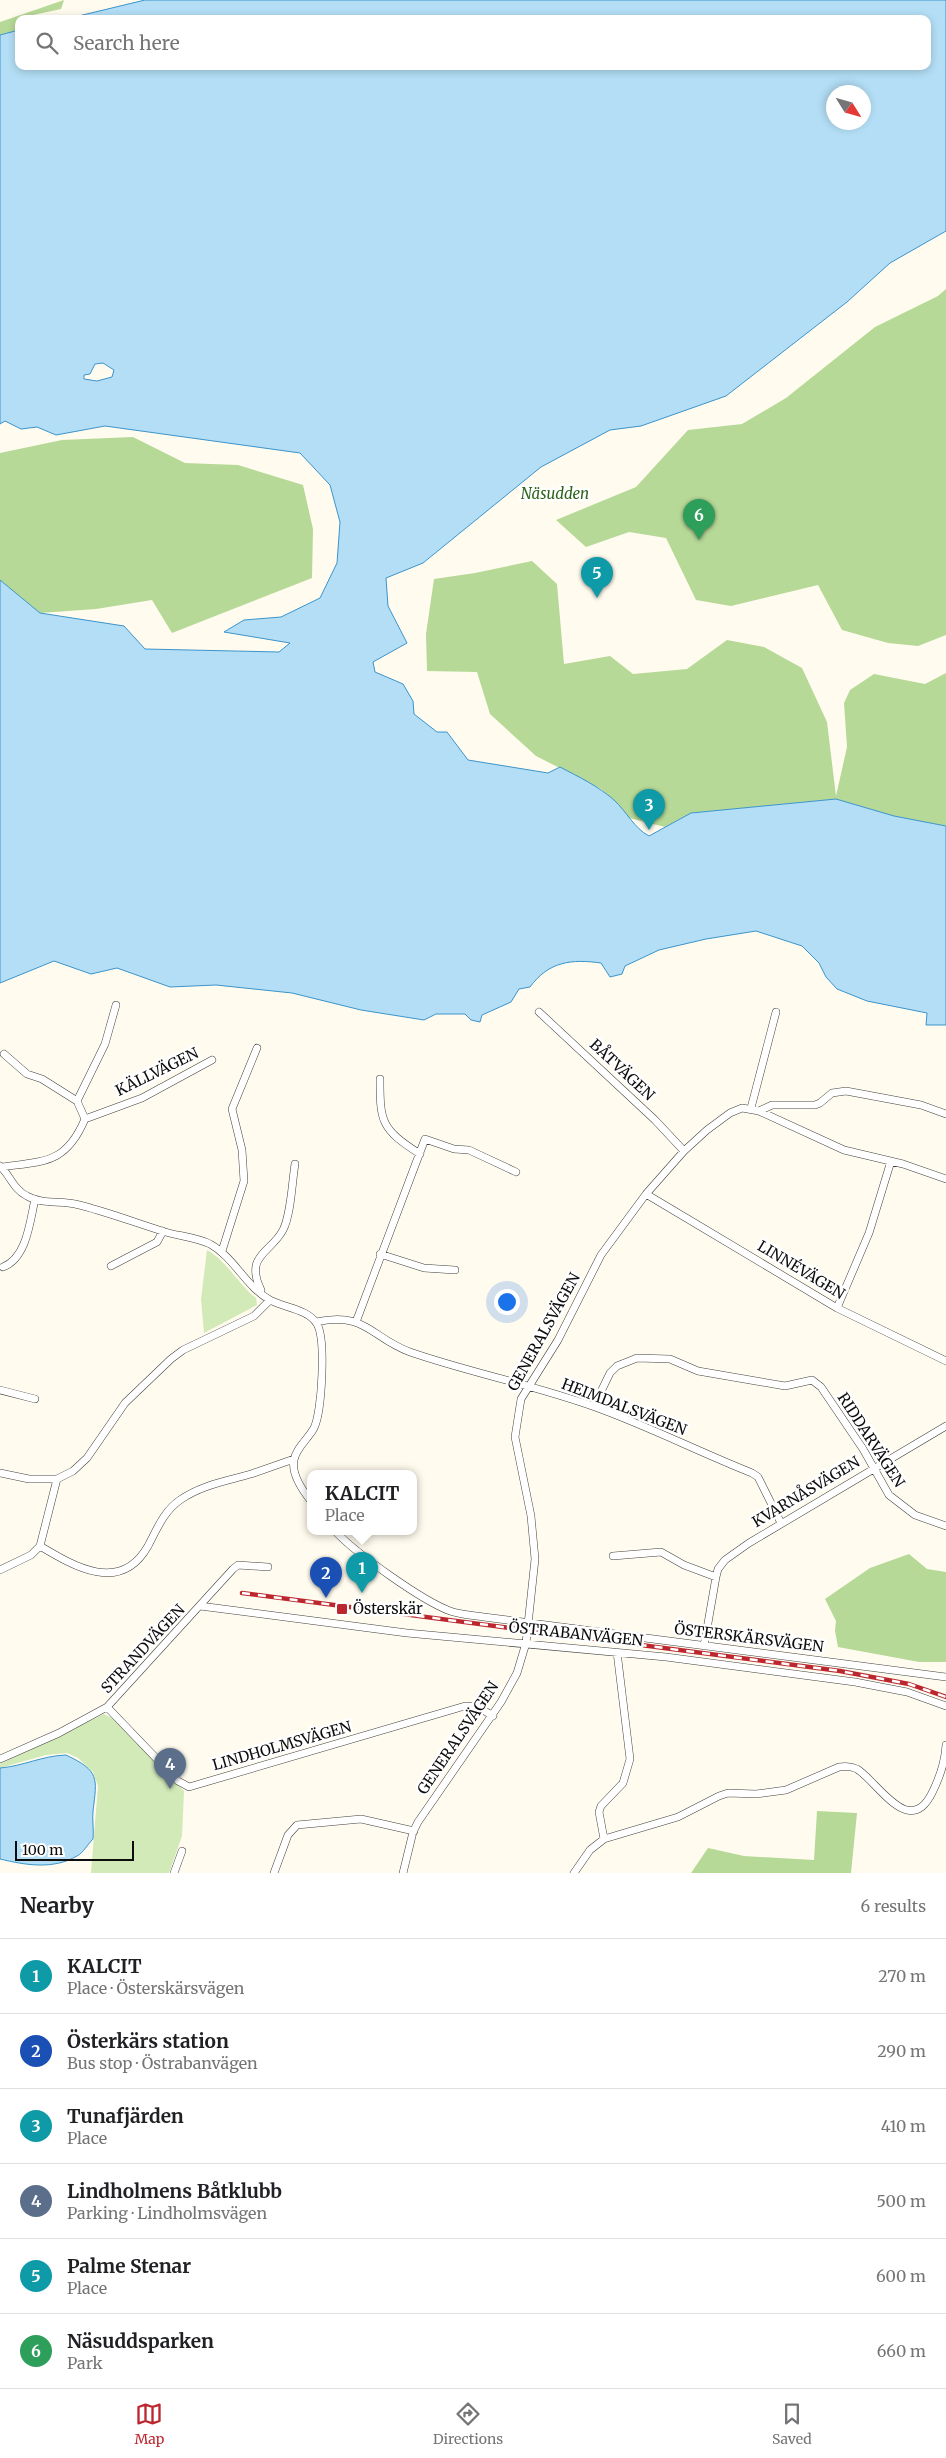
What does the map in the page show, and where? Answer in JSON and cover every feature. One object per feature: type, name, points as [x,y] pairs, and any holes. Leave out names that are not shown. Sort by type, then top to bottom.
[{"type":"street","points":[[77,1101],[105,1044],[116,1005]]},
{"type":"street","name":"BÅTVÄGEN","points":[[539,1012],[655,1120],[684,1151]]},
{"type":"street","points":[[776,1012],[761,1062],[751,1108],[844,1150],[891,1161],[946,1179]]},
{"type":"street","points":[[222,1252],[244,1181],[242,1150],[232,1109],[257,1048]]},
{"type":"street","points":[[4,1054],[27,1074],[42,1079],[77,1101],[85,1119],[66,1147],[51,1160],[1,1167],[16,1188],[28,1197],[74,1204],[98,1210],[163,1232],[208,1243],[222,1252],[244,1277],[270,1300],[309,1316],[316,1322],[321,1332],[323,1347],[318,1416],[314,1428],[294,1459],[209,1486],[181,1499],[163,1516],[140,1559],[123,1570],[100,1573],[78,1568],[40,1546]]},
{"type":"street","name":"KÄLLVÄGEN","points":[[85,1119],[142,1098],[212,1060]]},
{"type":"street","points":[[380,1079],[380,1112],[386,1126],[399,1140],[420,1154]]},
{"type":"street","points":[[759,1111],[772,1105],[820,1103],[838,1091],[926,1106],[946,1114]]},
{"type":"street","name":"GENERALSVÄGEN","points":[[402,1873],[414,1831],[426,1810],[493,1716],[517,1673],[526,1643],[535,1559],[534,1532],[515,1437],[521,1399],[558,1340],[601,1255],[646,1194],[684,1151],[717,1122],[736,1111],[751,1108]]},
{"type":"street","points":[[356,1322],[380,1254],[425,1139],[454,1149],[469,1150],[516,1172]]},
{"type":"street","points":[[837,1308],[869,1233],[891,1161]]},
{"type":"street","points":[[264,1295],[257,1282],[259,1258],[283,1230],[295,1164]]},
{"type":"street","name":"LINNÉVÄGEN","points":[[646,1194],[837,1308],[946,1361]]},
{"type":"street","points":[[3,1267],[14,1261],[20,1253],[35,1199]]},
{"type":"street","points":[[111,1266],[157,1242],[163,1232]]},
{"type":"street","points":[[380,1254],[424,1268],[455,1270]]},
{"type":"street","points":[[0,1473],[29,1479],[57,1479],[74,1471],[88,1458],[125,1403],[171,1359],[183,1350],[254,1316],[270,1300]]},
{"type":"street","name":"HEIMDALSVÄGEN","points":[[316,1322],[330,1319],[356,1322],[369,1327],[407,1351],[594,1406],[758,1477],[781,1523]]},
{"type":"street","name":"RIDDARVÄGEN","points":[[594,1406],[610,1373],[617,1366],[637,1358],[670,1359],[698,1371],[785,1386],[812,1380],[821,1388],[874,1468],[884,1487],[900,1506],[915,1515],[946,1526]]},
{"type":"street","points":[[0,1390],[35,1399]]},
{"type":"street","name":"KVARNÅSVÄGEN","points":[[704,1646],[718,1569],[729,1556],[781,1523],[946,1426]]},
{"type":"street","points":[[294,1459],[300,1487],[307,1496]]},
{"type":"street","points":[[0,1570],[31,1555],[40,1546],[57,1479]]},
{"type":"street","name":"ÖSTERSKÄRSVÄGEN","points":[[339,1535],[359,1552],[396,1578],[451,1611],[946,1677]]},
{"type":"street","points":[[613,1556],[661,1552],[684,1565],[716,1577]]},
{"type":"street","name":"STRANDVÄGEN","points":[[0,1759],[50,1737],[107,1707],[233,1569],[238,1565],[268,1567]]},
{"type":"street","name":"ÖSTRABANVÄGEN","points":[[200,1606],[407,1633],[617,1652],[855,1682],[907,1692],[946,1706]]},
{"type":"street","points":[[604,1839],[599,1812],[601,1806],[623,1783],[630,1759],[617,1652]]},
{"type":"street","name":"LINDHOLMSVÄGEN","points":[[107,1707],[178,1781],[189,1787],[465,1706],[478,1707],[493,1716]]},
{"type":"street","points":[[574,1873],[590,1850],[604,1839],[678,1817],[728,1793],[756,1794],[786,1790],[839,1767],[847,1766],[860,1771],[897,1807],[905,1809],[919,1808],[930,1798],[941,1774],[946,1745]]},
{"type":"street","points":[[274,1873],[288,1835],[298,1826],[361,1819],[414,1831]]},
{"type":"street","points":[[174,1873],[182,1851]]},
{"type":"green space","points":[[64,0],[61,9],[33,15],[20,15]]},
{"type":"green space","points":[[15,17],[15,31],[0,35],[0,22]]},
{"type":"green space","points":[[946,289],[946,635],[918,646],[888,643],[842,630],[818,585],[731,606],[696,600],[666,538],[629,532],[586,547],[556,520],[636,487],[688,430],[742,424],[786,398],[875,327],[938,296]]},
{"type":"green space","points":[[133,437],[185,463],[238,465],[303,485],[313,529],[312,578],[172,633],[152,600],[96,609],[40,613],[0,580],[0,453],[62,440]]},
{"type":"green space","points":[[532,561],[557,584],[564,664],[610,656],[633,674],[687,669],[727,640],[764,647],[802,668],[827,722],[836,796],[847,747],[844,703],[850,690],[874,674],[925,684],[946,673],[946,826],[894,816],[836,799],[691,813],[665,827],[629,818],[615,801],[601,789],[536,756],[490,714],[477,672],[427,671],[426,634],[434,579],[475,573]]},
{"type":"green space","points":[[207,1250],[227,1266],[256,1298],[257,1305],[204,1333],[201,1299]]},
{"type":"green space","points":[[909,1554],[927,1569],[946,1572],[946,1662],[919,1662],[838,1647],[835,1631],[836,1621],[825,1599],[870,1568]]},
{"type":"green space","points":[[104,1714],[112,1718],[184,1791],[182,1836],[169,1873],[91,1873],[98,1786],[93,1772],[78,1758],[67,1753],[46,1755],[0,1768],[0,1764]]},
{"type":"green space","points":[[817,1811],[857,1813],[851,1873],[691,1873],[708,1848],[744,1856],[814,1860]]},
{"type":"water","name":"Näsudden","points":[[145,0],[946,0],[946,231],[890,263],[847,302],[726,396],[641,426],[610,430],[541,467],[423,563],[386,578],[388,606],[407,643],[373,662],[375,672],[403,684],[413,701],[414,714],[437,732],[447,732],[468,760],[548,773],[560,767],[608,795],[639,829],[649,836],[691,813],[836,799],[894,816],[946,826],[946,1025],[926,1025],[927,1013],[867,1001],[837,989],[826,977],[819,963],[802,946],[756,931],[706,939],[659,950],[625,966],[622,974],[610,977],[601,963],[580,961],[562,964],[545,972],[530,987],[519,989],[511,1002],[482,1015],[480,1022],[471,1020],[465,1014],[436,1014],[424,1020],[361,1010],[292,993],[216,985],[170,987],[117,968],[91,974],[54,961],[0,983],[0,580],[40,613],[124,626],[145,649],[279,652],[290,643],[224,632],[244,620],[281,617],[320,598],[337,563],[340,522],[330,485],[300,453],[105,426],[56,435],[37,427],[21,429],[5,421],[0,424],[0,35],[15,31],[15,70],[931,70],[931,15],[83,15]],"holes":[[[103,363],[114,370],[112,377],[97,381],[84,379],[84,375],[90,374],[95,364]]]},
{"type":"water","points":[[66,1755],[85,1766],[94,1777],[93,1839],[79,1855],[49,1865],[19,1863],[0,1859],[0,1768]]},
{"type":"railway","points":[[242,1593],[840,1671],[909,1684],[946,1697]]},
{"type":"place","name":"Näsuddsparken","points":[[699,540]]},
{"type":"place","name":"Palme Stenar","points":[[597,598]]},
{"type":"place","name":"Tunafjärden","points":[[649,830]]},
{"type":"place","name":"KALCIT","points":[[362,1593]]},
{"type":"place","name":"Österkärs station","points":[[326,1598]]},
{"type":"place","name":"Österskär","points":[[342,1609]]},
{"type":"place","name":"Lindholmens Båtklubb","points":[[170,1789]]}]
